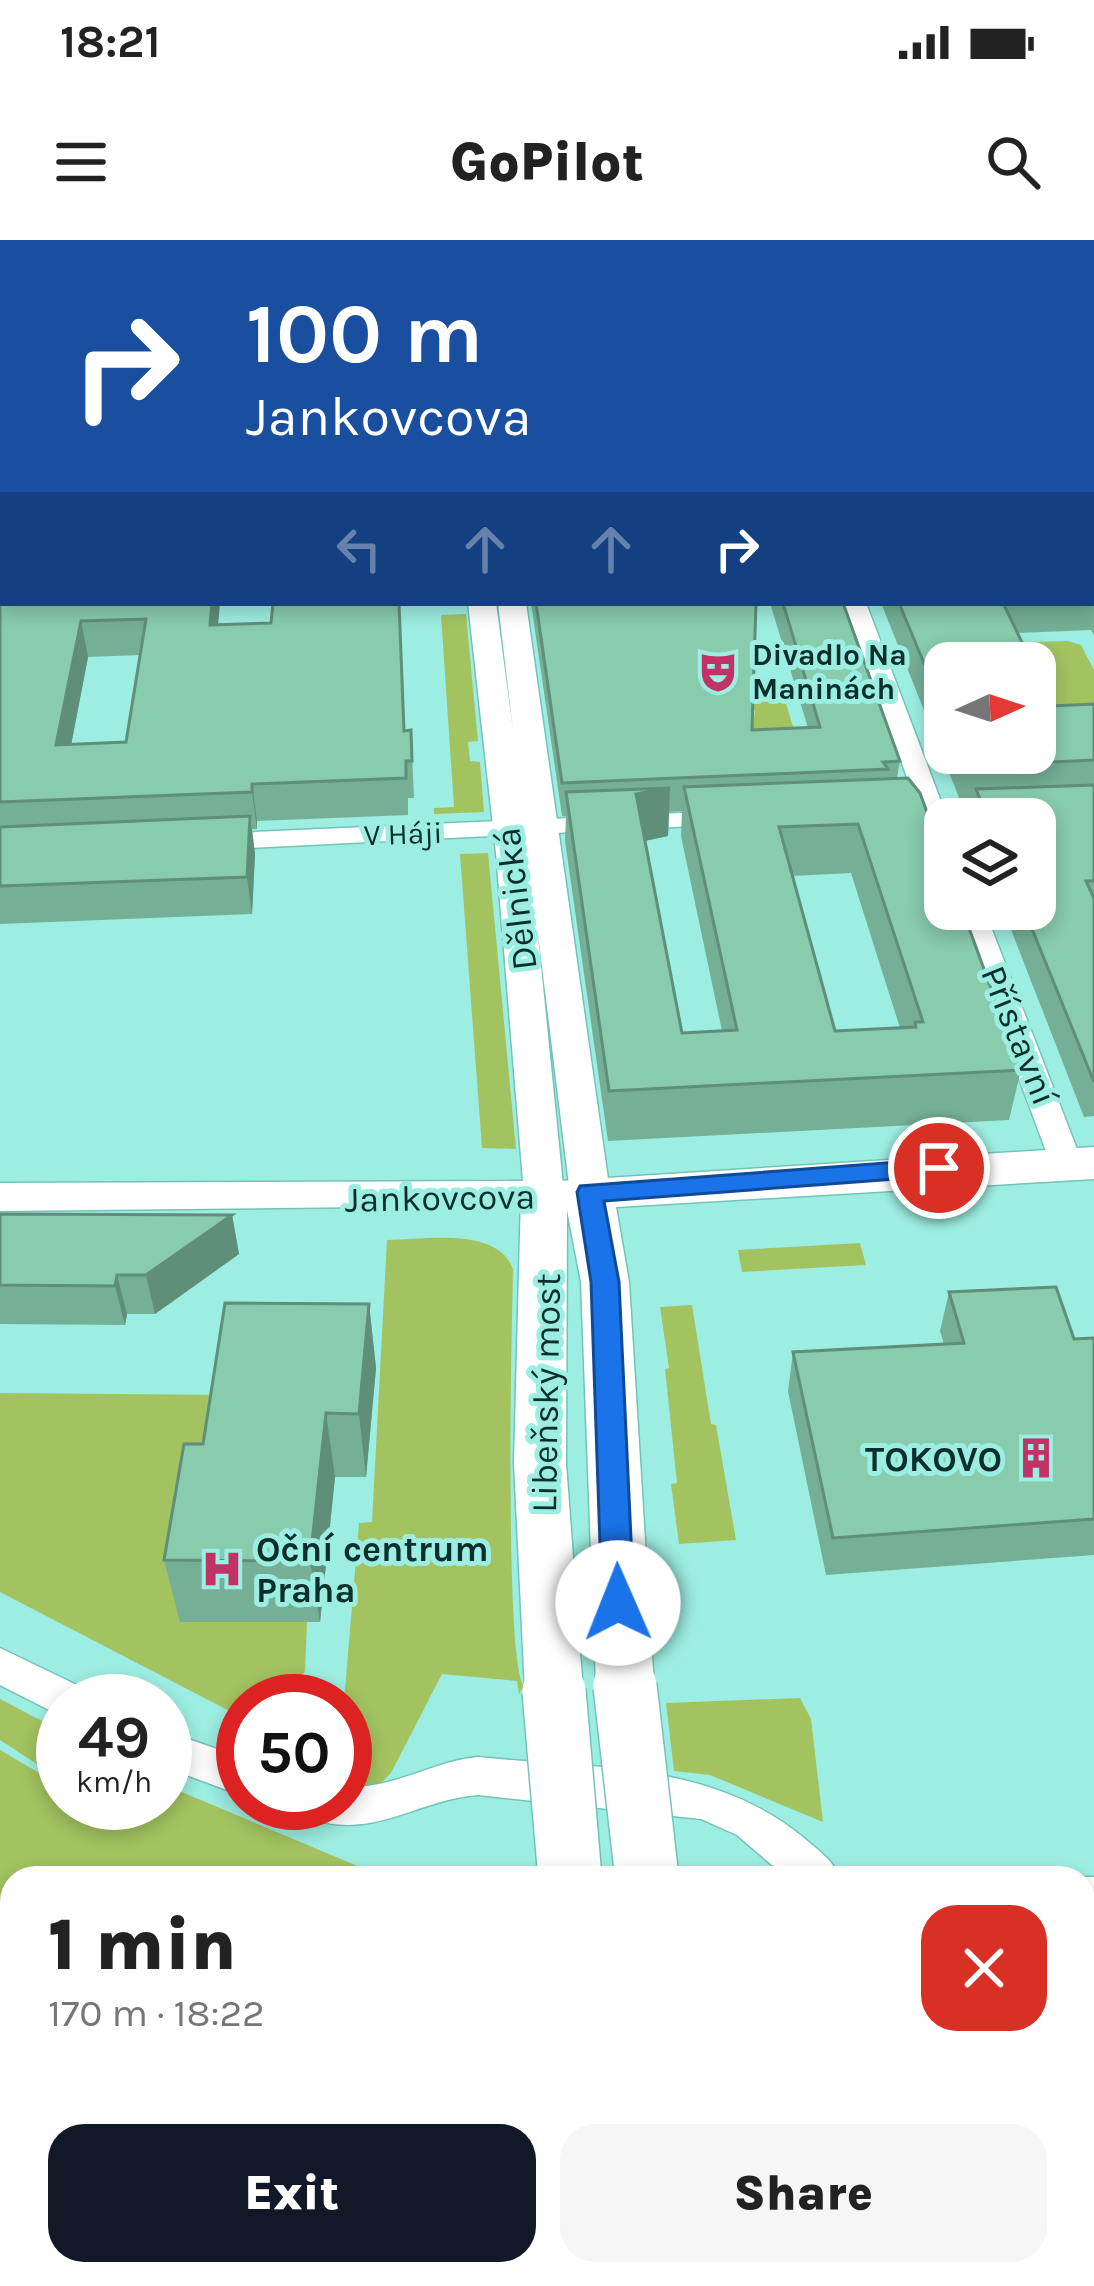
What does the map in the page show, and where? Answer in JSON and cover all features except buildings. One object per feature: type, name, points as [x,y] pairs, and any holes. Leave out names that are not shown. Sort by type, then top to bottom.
[{"type":"main road","name":"Jankovcova","points":[[567,1194],[1080,1163]]},
{"type":"main road","name":"Libeňský most","points":[[567,1194],[605,1282],[625,1686],[646,1866]]},
{"type":"main road","name":"Libeňský most","points":[[567,1194],[540,1463],[569,1866]]},
{"type":"street","name":"Dělnická","points":[[483,606],[525,827]]},
{"type":"street","name":"Dělnická","points":[[512,606],[525,827],[567,1194]]},
{"type":"street","points":[[856,606],[926,798]]},
{"type":"street","points":[[1056,808],[1094,806]]},
{"type":"street","points":[[858,815],[924,813]]},
{"type":"street","name":"V Háji","points":[[178,844],[743,819]]},
{"type":"street","name":"Přístavní","points":[[979,930],[1080,1163]]},
{"type":"street","name":"Jankovcova","points":[[0,1197],[567,1194]]},
{"type":"street","points":[[0,1665],[36,1684]]},
{"type":"street","points":[[372,1807],[410,1798],[454,1778],[507,1778],[704,1800],[752,1820],[805,1866]]},
{"type":"green space","points":[[466,614],[478,741],[468,742],[470,761],[480,762],[484,812],[434,814],[434,808],[454,807],[441,615]]},
{"type":"green space","points":[[1068,641],[1081,645],[1094,670],[1094,726],[1057,722],[1056,642],[1031,642]]},
{"type":"green space","points":[[778,676],[799,747],[749,749],[755,711],[749,710],[749,681]]},
{"type":"green space","points":[[488,853],[516,1149],[482,1148],[460,854]]},
{"type":"green space","points":[[458,1238],[492,1246],[513,1269],[511,1558],[518,1663],[524,1686],[519,1694],[517,1681],[442,1674],[391,1773],[372,1788],[372,1674],[346,1674],[359,1523],[372,1522],[387,1240]]},
{"type":"green space","points":[[860,1243],[866,1265],[742,1272],[738,1250]]},
{"type":"green space","points":[[692,1305],[736,1540],[679,1544],[671,1484],[677,1483],[665,1369],[669,1368],[660,1307]]},
{"type":"green space","points":[[0,1393],[232,1395],[307,1622],[305,1671],[216,1674],[216,1704],[192,1692],[192,1674],[158,1674],[0,1592]]},
{"type":"green space","points":[[800,1698],[811,1719],[823,1822],[710,1775],[674,1771],[666,1703]]},
{"type":"green space","points":[[0,1699],[36,1718],[36,1763],[0,1740]]},
{"type":"green space","points":[[0,1750],[36,1771],[36,1830],[192,1830],[192,1796],[216,1806],[216,1830],[272,1830],[357,1866],[0,1866]]},
{"type":"place","name":"Divadlo Na Maninách","points":[[718,672]]},
{"type":"place","name":"TOKOVO","points":[[1036,1458]]},
{"type":"place","name":"Oční centrum Praha","points":[[222,1569]]},
{"type":"route","points":[[618,1603],[605,1282],[590,1192],[939,1168]]}]
